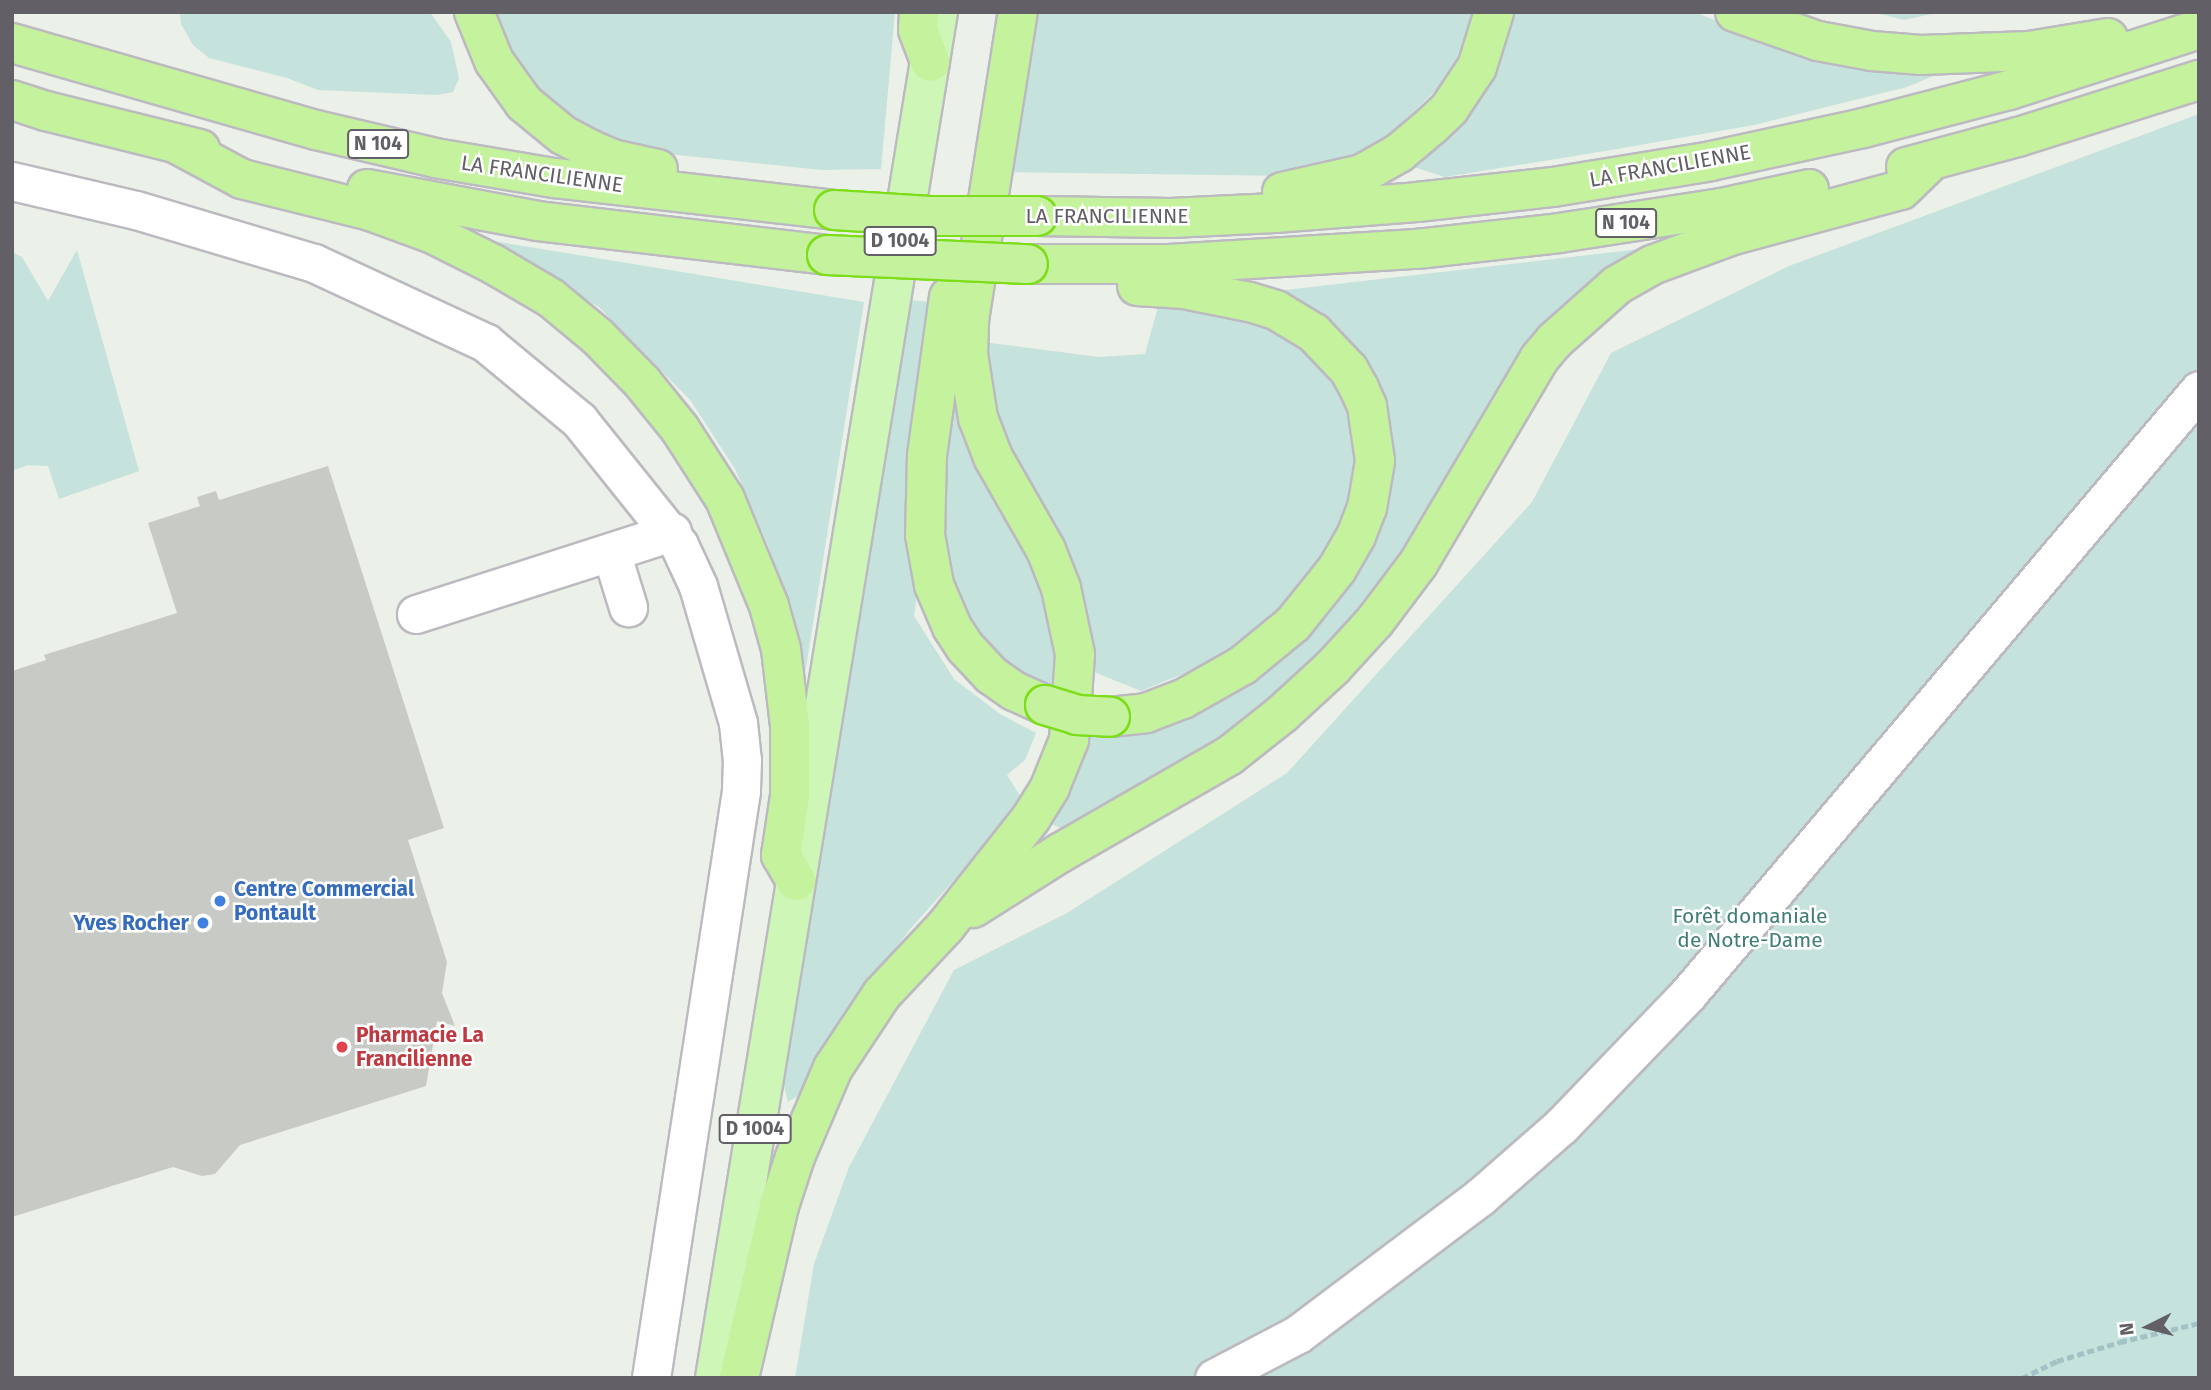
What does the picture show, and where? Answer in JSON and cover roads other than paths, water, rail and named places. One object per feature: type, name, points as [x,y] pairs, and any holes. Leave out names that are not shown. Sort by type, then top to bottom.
[{"type":"highway","points":[[474,12],[506,81],[524,103],[563,135],[612,159],[657,169],[753,201]]},
{"type":"highway","points":[[919,12],[918,30],[930,62]]},
{"type":"highway","points":[[991,12],[937,376],[928,455],[925,535],[934,585],[952,627],[965,647],[991,675],[1014,691],[1077,715],[1110,717],[1146,713],[1183,699],[1243,665],[1293,624],[1337,569],[1356,536],[1367,508],[1374,478],[1374,443],[1367,406],[1349,370],[1329,345],[1287,316],[1225,296],[1105,283],[1032,265]]},
{"type":"highway","points":[[739,1378],[779,1206],[795,1157],[833,1068],[882,994],[945,927],[1031,818],[1050,787],[1069,740],[1075,683],[1075,654],[1070,623],[1055,568],[993,457],[978,418],[968,354],[969,320],[1018,12]]},
{"type":"highway","points":[[1238,213],[1278,192],[1305,189],[1362,174],[1399,153],[1449,109],[1464,89],[1477,68],[1494,12]]},
{"type":"highway","points":[[1735,12],[1818,41],[1872,51],[1922,55],[2029,51],[2119,35],[2154,45]]},
{"type":"highway","name":"LA FRANCILIENNE","points":[[12,43],[215,103],[435,158],[555,178],[834,210],[930,216],[1171,218],[1417,202],[1553,187],[1711,161],[1863,128],[2010,90],[2199,29]]},
{"type":"highway","name":"N 104","points":[[12,100],[46,111],[321,179],[524,219],[827,255],[1032,265],[1289,259],[1416,250],[1559,233],[1721,208],[1931,161],[2018,137],[2199,80]]},
{"type":"highway","points":[[175,143],[242,179],[370,211],[433,234],[493,264],[551,298],[606,345],[642,382],[680,429],[713,479],[750,555],[769,606],[781,649],[790,726],[790,796],[781,855],[796,881]]},
{"type":"highway","points":[[945,927],[1018,878],[1229,756],[1283,713],[1333,667],[1375,621],[1419,564],[1538,359],[1617,285],[1652,265],[1730,236],[1901,190],[1931,161]]},
{"type":"main road","name":"D 1004","points":[[715,1378],[938,12]]},
{"type":"street","points":[[12,181],[136,210],[314,263],[486,343],[579,421],[672,532],[698,586],[713,632],[738,723],[742,760],[741,799],[651,1378]]},
{"type":"street","points":[[1213,1378],[1308,1326],[1480,1197],[1561,1126],[1688,995],[2199,390]]},
{"type":"street","points":[[415,614],[672,532]]},
{"type":"street","points":[[611,552],[628,607]]},
{"type":"place","name":"Centre Commercial Pontault","points":[[220,901]]},
{"type":"place","name":"Yves Rocher","points":[[203,923]]},
{"type":"place","name":"Pharmacie La Francilienne","points":[[342,1047]]},
{"type":"park label","name":"Forêt domaniale de Notre-Dame","points":[[1750,928]]}]
